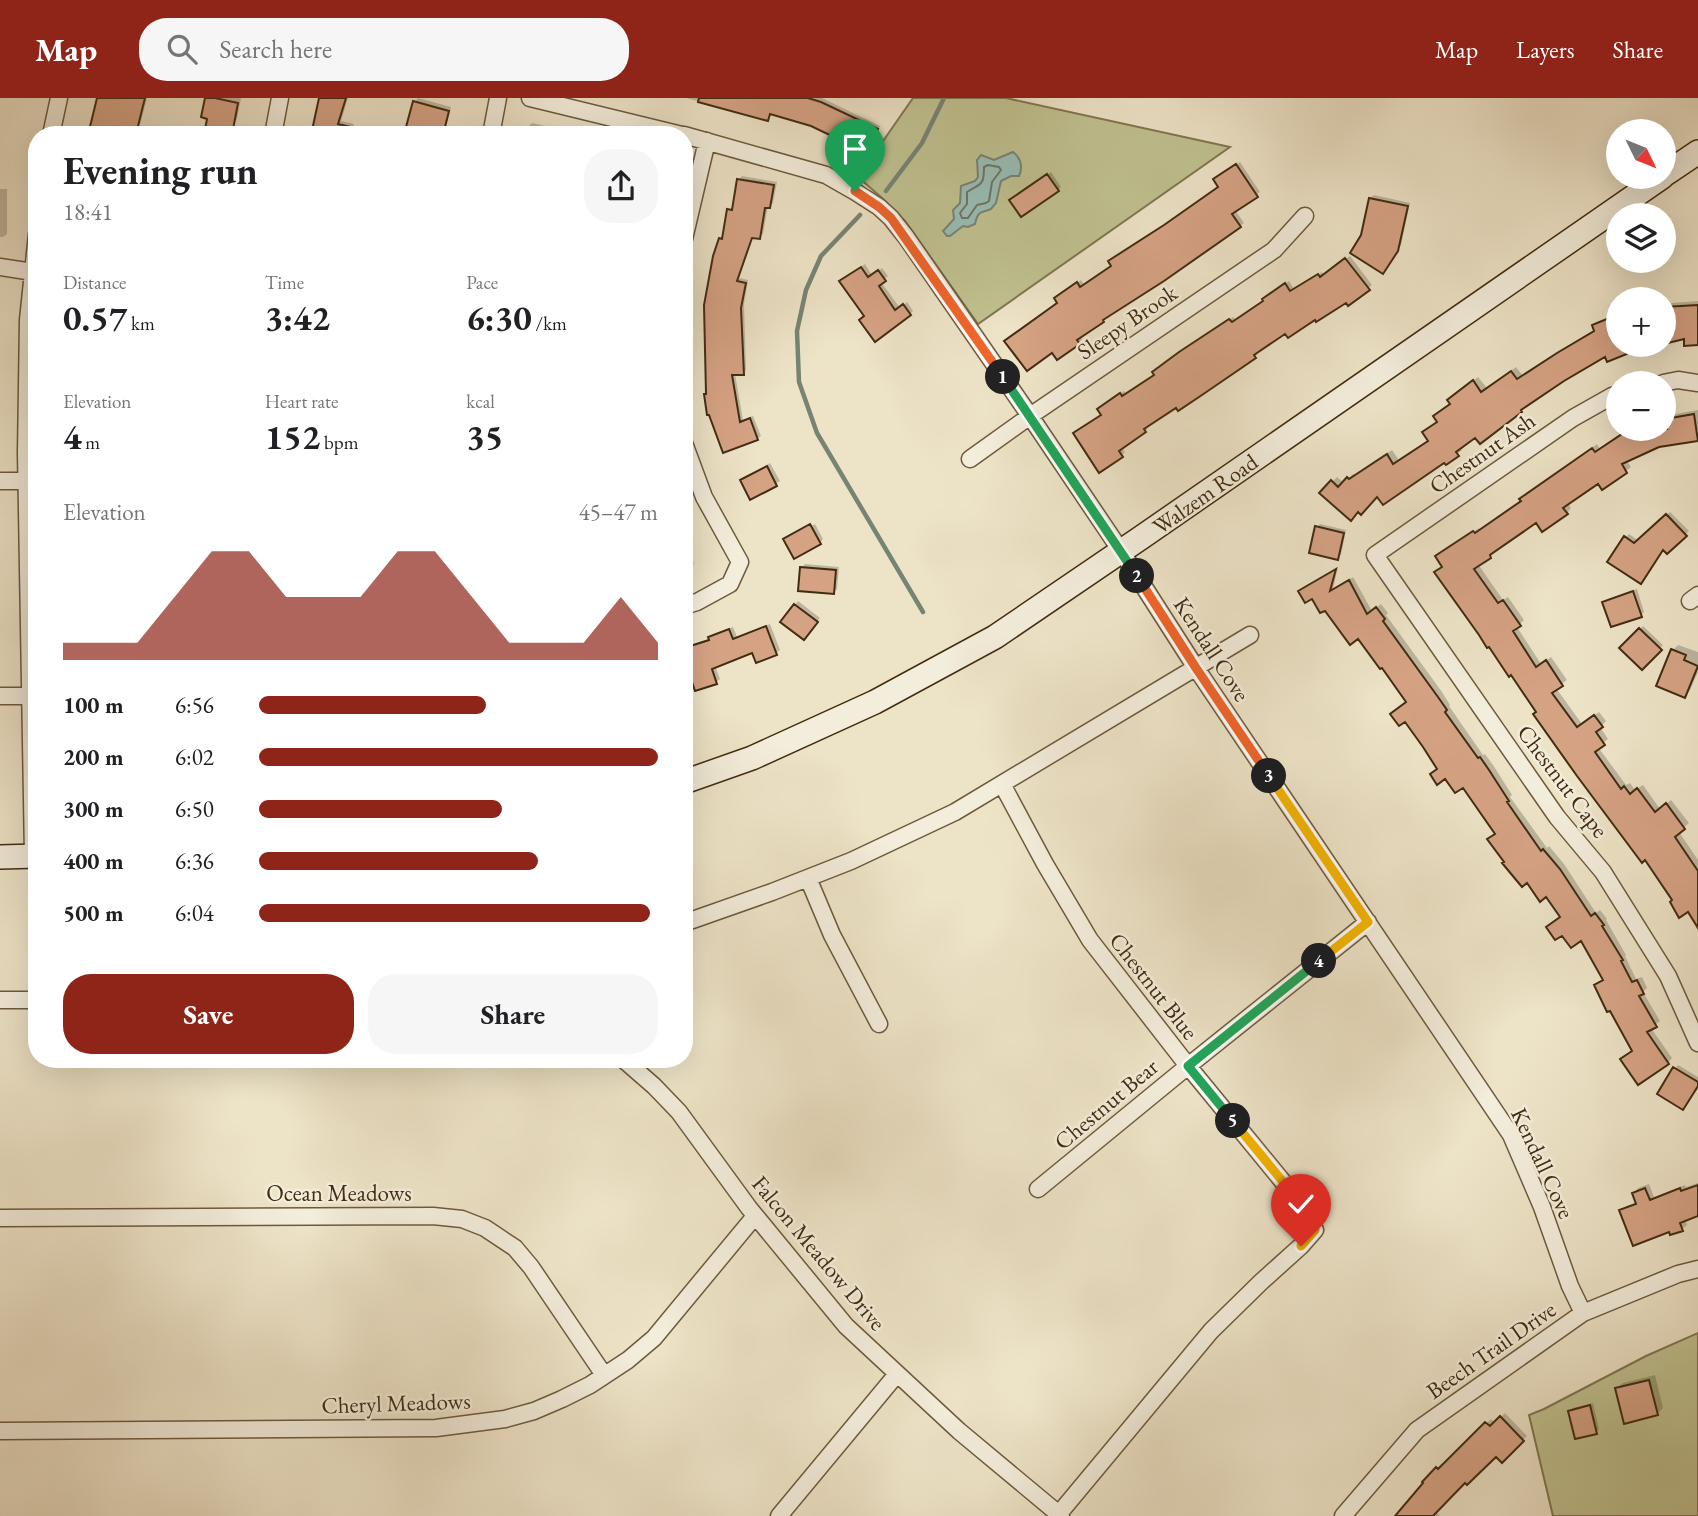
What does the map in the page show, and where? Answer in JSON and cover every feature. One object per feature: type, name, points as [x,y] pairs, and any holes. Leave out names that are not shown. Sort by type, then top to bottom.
[{"type":"street","points":[[53,126],[59,98]]},
{"type":"street","points":[[275,126],[281,98]]},
{"type":"street","points":[[493,126],[498,98]]},
{"type":"street","name":"Kendall Cove","points":[[530,98],[646,126]]},
{"type":"street","name":"Kendall Cove","points":[[693,138],[826,175],[855,191],[891,218],[1030,416],[1196,668],[1511,1135],[1583,1313]]},
{"type":"street","points":[[693,201],[707,141]]},
{"type":"street","name":"Walzem Road","points":[[1676,167],[1698,152]]},
{"type":"street","name":"Walzem Road","points":[[693,779],[752,758],[876,702],[995,637],[1644,189]]},
{"type":"street","name":"Sleepy Brook","points":[[970,459],[1274,250],[1305,216]]},
{"type":"street","points":[[0,267],[28,271]]},
{"type":"street","points":[[28,312],[28,360]]},
{"type":"street","points":[[1676,380],[1698,383]]},
{"type":"street","name":"Chestnut Ash","points":[[1375,555],[1573,418],[1606,399]]},
{"type":"street","points":[[693,467],[704,497],[740,562],[730,584],[693,603]]},
{"type":"street","points":[[0,481],[28,481]]},
{"type":"street","name":"Chestnut Cape","points":[[1375,555],[1558,817],[1603,872],[1668,976],[1698,1044]]},
{"type":"street","points":[[693,920],[851,861],[955,812],[1250,635]]},
{"type":"street","points":[[0,696],[28,696]]},
{"type":"street","name":"Chestnut Blue","points":[[1002,784],[1090,940],[1188,1066],[1307,1211],[1315,1230],[1211,1331],[1059,1515]]},
{"type":"street","points":[[0,857],[28,856]]},
{"type":"street","points":[[808,878],[832,935],[879,1024]]},
{"type":"street","name":"Chestnut Bear","points":[[1038,1189],[1368,922]]},
{"type":"street","points":[[0,1000],[28,1000]]},
{"type":"street","name":"Falcon Meadow Drive","points":[[633,1068],[679,1112],[755,1216],[846,1326],[959,1431],[1059,1515]]},
{"type":"street","name":"Ocean Meadows","points":[[0,1217],[433,1216],[463,1219],[485,1227],[515,1248],[531,1267],[604,1375]]},
{"type":"street","name":"Cheryl Meadows","points":[[0,1431],[436,1428],[505,1419],[562,1399],[628,1360],[654,1338],[755,1216]]},
{"type":"street","name":"Beech Trail Drive","points":[[1343,1516],[1417,1430],[1583,1313],[1678,1274],[1698,1269]]},
{"type":"street","points":[[779,1516],[897,1374]]},
{"type":"green space","points":[[913,98],[1006,98],[1230,147],[978,324],[905,221],[858,177]]},
{"type":"green space","points":[[1698,1333],[1698,1516],[1553,1516],[1529,1415]]},
{"type":"water","points":[[1013,152],[1020,163],[1019,176],[1011,176],[1001,181],[996,203],[991,209],[979,214],[975,224],[963,226],[947,236],[943,231],[954,219],[953,210],[960,203],[961,186],[975,181],[978,177],[977,160],[981,155],[994,160]]},
{"type":"building","points":[[97,98],[145,98],[138,126],[90,126]]},
{"type":"building","points":[[205,98],[238,103],[234,126],[206,126],[207,119],[201,117]]},
{"type":"building","points":[[319,98],[346,98],[338,124],[346,126],[313,126]]},
{"type":"building","points":[[699,98],[808,98],[878,129],[867,153],[811,126],[770,114],[768,121],[698,102]]},
{"type":"building","points":[[413,101],[449,111],[445,126],[406,126]]},
{"type":"building","points":[[1236,164],[1258,197],[1232,214],[1241,227],[1103,320],[1104,322],[1077,340],[1080,344],[1057,360],[1052,353],[1027,371],[1004,341],[1057,303],[1054,298],[1077,282],[1080,287],[1111,266],[1108,261],[1218,187],[1213,179]]},
{"type":"building","points":[[1047,174],[1059,191],[1021,217],[1009,200]]},
{"type":"building","points":[[737,179],[774,185],[770,208],[765,208],[760,239],[752,238],[737,281],[746,283],[741,308],[744,375],[732,375],[740,422],[750,418],[758,440],[723,453],[707,415],[704,394],[704,305],[713,256],[719,238],[722,239],[727,209],[732,210]]},
{"type":"building","points":[[1369,198],[1408,206],[1398,251],[1383,274],[1350,253],[1361,235]]},
{"type":"building","points":[[1345,258],[1370,290],[1348,306],[1346,303],[1288,338],[1285,334],[1254,355],[1256,358],[1202,395],[1144,429],[1146,432],[1119,451],[1123,457],[1099,473],[1073,433],[1101,415],[1097,409],[1154,375],[1152,372],[1179,352],[1229,319],[1232,322],[1285,283],[1290,291],[1318,274],[1320,277]]},
{"type":"building","points":[[861,267],[868,277],[878,270],[886,281],[879,286],[895,310],[903,304],[911,315],[875,342],[859,320],[864,316],[839,281]]},
{"type":"building","points":[[1698,305],[1698,345],[1684,346],[1684,339],[1676,341],[1676,306]]},
{"type":"building","points":[[1606,319],[1606,357],[1619,357],[1607,362],[1605,357],[1564,381],[1521,410],[1522,412],[1480,444],[1475,438],[1456,452],[1459,456],[1446,465],[1444,463],[1383,505],[1377,497],[1361,515],[1358,512],[1351,521],[1319,493],[1331,480],[1338,487],[1347,477],[1349,479],[1387,454],[1393,464],[1428,441],[1422,432],[1437,422],[1433,416],[1450,404],[1447,400],[1473,380],[1481,392],[1511,371],[1517,379],[1594,331],[1592,325]]},
{"type":"building","points":[[1694,414],[1698,441],[1659,447],[1622,464],[1627,473],[1602,490],[1598,484],[1563,508],[1568,514],[1542,532],[1536,523],[1474,569],[1498,603],[1503,600],[1521,626],[1513,631],[1536,667],[1546,660],[1563,686],[1552,693],[1577,727],[1594,715],[1603,727],[1596,732],[1605,745],[1595,752],[1621,789],[1624,786],[1630,794],[1637,788],[1655,812],[1666,803],[1685,829],[1675,837],[1698,871],[1698,928],[1688,912],[1679,918],[1670,902],[1672,900],[1645,860],[1642,863],[1577,776],[1533,714],[1536,712],[1511,675],[1509,677],[1489,647],[1487,648],[1434,572],[1442,567],[1435,556],[1473,531],[1475,533],[1592,448],[1595,452],[1612,441],[1676,441],[1676,417]]},
{"type":"building","points":[[767,466],[777,486],[750,500],[740,480]]},
{"type":"building","points":[[1666,514],[1687,536],[1667,554],[1663,550],[1641,584],[1607,562],[1624,536],[1634,543]]},
{"type":"building","points":[[810,524],[821,544],[794,559],[783,539]]},
{"type":"building","points":[[1315,526],[1344,533],[1338,560],[1309,553]]},
{"type":"building","points":[[800,567],[836,570],[834,594],[798,591]]},
{"type":"building","points":[[1336,569],[1330,591],[1349,580],[1367,614],[1376,607],[1385,619],[1383,621],[1447,710],[1445,712],[1489,770],[1509,801],[1507,802],[1541,851],[1543,849],[1560,869],[1591,916],[1595,913],[1604,925],[1602,926],[1623,960],[1621,961],[1632,982],[1637,980],[1644,994],[1639,996],[1657,1027],[1647,1032],[1669,1064],[1638,1085],[1620,1059],[1632,1051],[1610,1011],[1607,1012],[1594,985],[1603,980],[1581,941],[1571,948],[1562,936],[1555,940],[1546,927],[1560,917],[1546,897],[1540,902],[1527,883],[1522,887],[1487,839],[1495,834],[1463,788],[1455,793],[1445,779],[1437,785],[1430,774],[1437,769],[1423,747],[1405,722],[1399,726],[1390,714],[1406,702],[1382,668],[1380,669],[1358,639],[1350,645],[1325,611],[1320,613],[1312,599],[1305,603],[1298,591]]},
{"type":"building","points":[[1633,591],[1642,617],[1611,627],[1602,602]]},
{"type":"building","points":[[794,604],[818,622],[804,640],[780,622]]},
{"type":"building","points":[[766,626],[777,655],[756,663],[752,653],[712,669],[717,684],[695,691],[693,645],[729,629],[733,639]]},
{"type":"building","points":[[1639,628],[1662,650],[1642,670],[1619,648]]},
{"type":"building","points":[[1671,649],[1686,655],[1684,660],[1698,666],[1685,698],[1656,686]]},
{"type":"building","points":[[1673,1067],[1698,1082],[1683,1110],[1657,1094]]},
{"type":"building","points":[[1698,1185],[1698,1216],[1680,1223],[1683,1231],[1670,1235],[1669,1232],[1633,1246],[1619,1210],[1636,1204],[1632,1193],[1645,1188],[1650,1200],[1680,1188],[1681,1191]]},
{"type":"building","points":[[1649,1380],[1658,1415],[1624,1424],[1615,1388]]},
{"type":"building","points":[[1590,1405],[1597,1434],[1575,1439],[1568,1411]]},
{"type":"building","points":[[1500,1416],[1524,1441],[1502,1463],[1496,1457],[1467,1485],[1465,1483],[1433,1516],[1395,1516],[1436,1467],[1438,1469],[1485,1422],[1490,1426]]},
{"type":"waterway","points":[[886,191],[922,143],[944,98]]},
{"type":"waterway","points":[[860,215],[821,256],[806,290],[797,331],[799,382],[817,433],[923,612]]},
{"type":"route","points":[[855,191],[891,218],[905,237],[1030,416],[1368,922],[1188,1066],[1307,1211],[1315,1230],[1301,1246]]}]
